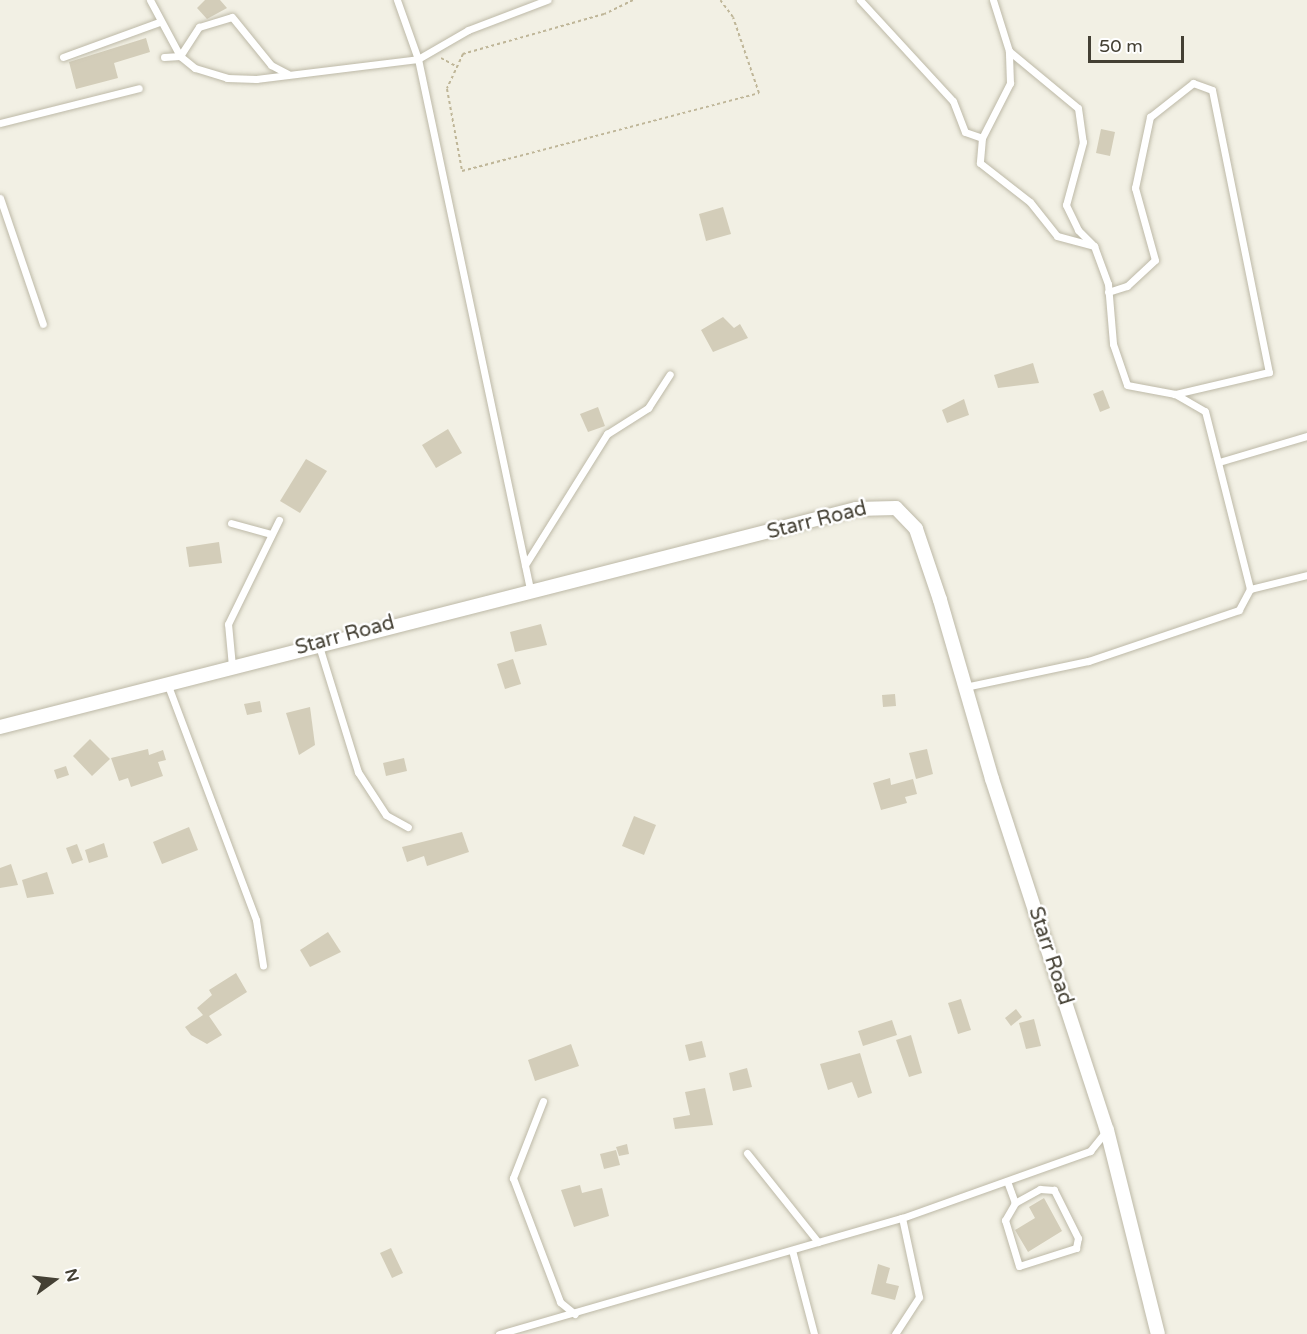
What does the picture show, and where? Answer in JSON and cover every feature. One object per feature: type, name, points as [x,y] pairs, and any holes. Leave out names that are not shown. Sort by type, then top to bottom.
[{"type":"street","name":"Starr Road","points":[[0,727],[530,589],[886,505],[908,517],[916,529],[1107,1130],[1158,1334]]},
{"type":"lane","points":[[150,0],[159,22],[180,56],[195,68],[226,78],[288,74],[418,59],[468,30],[547,0]]},
{"type":"lane","points":[[397,0],[418,59],[530,589]]},
{"type":"lane","points":[[861,0],[953,101],[965,132],[982,138]]},
{"type":"lane","points":[[993,0],[1009,51],[1010,83],[982,138],[980,163],[1029,202],[1057,236],[1094,246]]},
{"type":"lane","points":[[180,56],[199,27],[232,17],[271,65],[288,74]]},
{"type":"lane","points":[[63,57],[159,22]]},
{"type":"lane","points":[[965,687],[1088,661],[1239,610],[1250,589],[1205,411],[1175,394],[1127,385],[1113,344],[1108,292],[1094,246],[1078,230],[1066,205],[1083,142],[1078,108],[1009,51]]},
{"type":"lane","points":[[164,57],[180,56]]},
{"type":"lane","points":[[1108,292],[1127,286],[1155,260],[1135,188],[1150,117],[1193,83],[1212,90],[1269,372],[1175,394]]},
{"type":"lane","points":[[0,123],[139,88]]},
{"type":"lane","points":[[0,198],[43,324]]},
{"type":"lane","points":[[525,565],[607,434],[648,408],[670,374]]},
{"type":"lane","points":[[1219,462],[1307,436]]},
{"type":"lane","points":[[232,666],[228,624],[279,520]]},
{"type":"lane","points":[[231,523],[271,534]]},
{"type":"lane","points":[[1250,589],[1307,574]]},
{"type":"lane","points":[[319,643],[358,772],[386,815],[408,827]]},
{"type":"lane","points":[[166,683],[256,920],[263,965]]},
{"type":"lane","points":[[543,1101],[513,1178],[556,1293],[575,1314]]},
{"type":"lane","points":[[499,1334],[575,1314],[902,1218],[1090,1151],[1107,1130]]},
{"type":"lane","points":[[747,1153],[818,1242]]},
{"type":"lane","points":[[1007,1181],[1015,1203]]},
{"type":"lane","points":[[1040,1190],[1054,1190],[1078,1238],[1076,1248],[1020,1266],[1005,1220],[1015,1203],[1040,1190]]},
{"type":"lane","points":[[895,1334],[919,1297],[902,1218]]},
{"type":"lane","points":[[792,1250],[814,1334]]},
{"type":"path","points":[[633,0],[604,14],[464,54],[447,89],[462,171],[660,123],[759,93],[733,17],[720,0]]},
{"type":"path","points":[[431,52],[457,67]]},
{"type":"building","points":[[205,0],[220,0],[227,8],[207,19],[197,8]]},
{"type":"building","points":[[146,38],[150,52],[114,63],[118,78],[76,89],[69,62]]},
{"type":"building","points":[[1101,129],[1115,132],[1110,156],[1096,153]]},
{"type":"building","points":[[723,207],[731,234],[706,241],[699,214]]},
{"type":"building","points":[[723,317],[734,328],[740,324],[748,338],[713,352],[701,330]]},
{"type":"building","points":[[1033,363],[1039,383],[998,388],[994,375]]},
{"type":"building","points":[[1103,390],[1110,408],[1100,412],[1093,394]]},
{"type":"building","points":[[964,399],[969,415],[947,423],[942,410]]},
{"type":"building","points":[[598,407],[605,426],[588,432],[580,414]]},
{"type":"building","points":[[448,429],[462,453],[436,468],[422,445]]},
{"type":"building","points":[[306,459],[327,471],[300,513],[280,501]]},
{"type":"building","points":[[219,542],[222,563],[189,567],[186,547]]},
{"type":"building","points":[[541,624],[547,645],[515,652],[510,632]]},
{"type":"building","points":[[513,659],[521,684],[505,689],[497,664]]},
{"type":"building","points":[[895,694],[896,706],[883,707],[882,695]]},
{"type":"building","points":[[260,701],[262,712],[247,715],[244,704]]},
{"type":"building","points":[[310,707],[315,745],[299,755],[286,713]]},
{"type":"building","points":[[90,739],[110,759],[92,776],[73,756]]},
{"type":"building","points":[[148,749],[149,755],[163,750],[166,760],[158,762],[163,776],[131,787],[128,778],[119,781],[111,758]]},
{"type":"building","points":[[927,749],[933,774],[916,779],[909,753]]},
{"type":"building","points":[[404,758],[407,771],[386,776],[383,763]]},
{"type":"building","points":[[66,766],[69,775],[57,779],[54,770]]},
{"type":"building","points":[[890,778],[891,785],[913,779],[917,794],[905,797],[907,803],[881,810],[873,783]]},
{"type":"building","points":[[634,816],[656,825],[644,855],[622,846]]},
{"type":"building","points":[[189,827],[198,850],[162,864],[153,842]]},
{"type":"building","points":[[462,832],[469,852],[427,866],[424,856],[407,862],[402,847]]},
{"type":"building","points":[[104,843],[108,857],[89,863],[85,850]]},
{"type":"building","points":[[77,844],[83,860],[72,864],[66,848]]},
{"type":"building","points":[[11,864],[18,885],[0,888],[0,868]]},
{"type":"building","points":[[47,872],[54,894],[27,898],[22,880]]},
{"type":"building","points":[[328,932],[341,952],[310,967],[300,950]]},
{"type":"building","points":[[236,973],[247,992],[209,1016],[222,1035],[207,1044],[191,1035],[185,1027],[203,1015],[197,1008],[212,995],[209,990]]},
{"type":"building","points":[[961,999],[971,1030],[958,1034],[948,1003]]},
{"type":"building","points":[[1016,1009],[1022,1017],[1011,1026],[1005,1018]]},
{"type":"building","points":[[1034,1019],[1041,1046],[1026,1049],[1019,1023]]},
{"type":"building","points":[[892,1020],[897,1035],[863,1046],[858,1031]]},
{"type":"building","points":[[911,1035],[922,1073],[909,1077],[896,1040]]},
{"type":"building","points":[[702,1041],[706,1057],[689,1061],[685,1045]]},
{"type":"building","points":[[571,1044],[579,1066],[535,1081],[528,1060]]},
{"type":"building","points":[[860,1053],[872,1093],[858,1098],[852,1082],[828,1090],[820,1064]]},
{"type":"building","points":[[747,1068],[752,1087],[733,1091],[729,1073]]},
{"type":"building","points":[[705,1088],[713,1125],[675,1129],[673,1118],[690,1115],[685,1092]]},
{"type":"building","points":[[627,1144],[629,1154],[619,1156],[616,1147]]},
{"type":"building","points":[[616,1150],[620,1165],[604,1169],[600,1154]]},
{"type":"building","points":[[580,1185],[582,1193],[602,1188],[609,1216],[574,1227],[561,1190]]},
{"type":"building","points":[[1044,1198],[1062,1231],[1028,1252],[1015,1230],[1035,1218],[1029,1207]]},
{"type":"building","points":[[391,1248],[403,1273],[392,1278],[380,1253]]},
{"type":"building","points":[[878,1264],[890,1268],[886,1283],[899,1286],[895,1300],[871,1294]]}]
